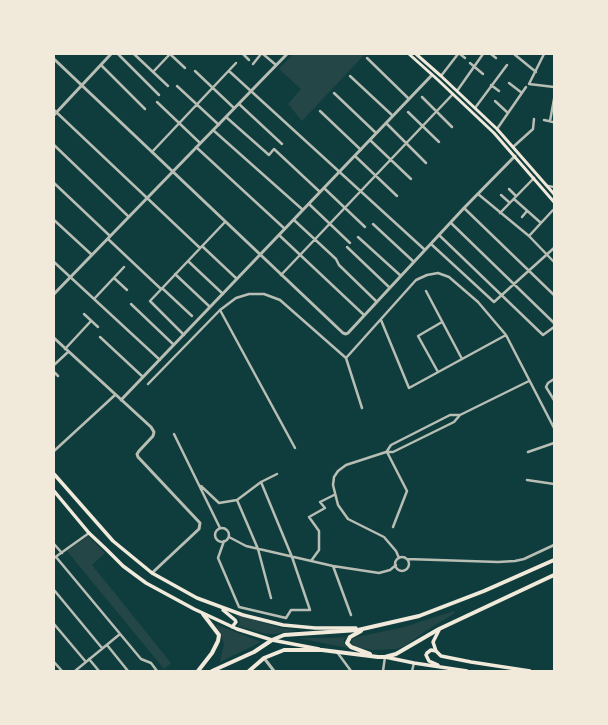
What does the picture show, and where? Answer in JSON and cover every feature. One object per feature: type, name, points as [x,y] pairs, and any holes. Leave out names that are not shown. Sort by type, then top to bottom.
[{"type":"highway","points":[[212,671],[254,652],[272,640],[284,635],[350,631],[401,622],[433,612],[554,560]]},
{"type":"highway","points":[[249,671],[264,658],[284,650],[322,650],[385,657],[404,650],[440,629],[554,576]]},
{"type":"highway","points":[[198,671],[212,653],[218,641],[219,635],[203,614]]},
{"type":"highway","points":[[367,628],[350,637],[347,643],[351,647],[378,657]]},
{"type":"main road","points":[[413,55],[441,76],[497,129],[554,194]]},
{"type":"main road","points":[[413,55],[494,133],[554,202]]},
{"type":"main road","points":[[432,74],[435,71]]},
{"type":"main road","points":[[438,80],[441,76]]},
{"type":"main road","points":[[454,94],[457,91]]},
{"type":"main road","points":[[471,112],[475,108]]},
{"type":"main road","points":[[494,133],[497,129]]},
{"type":"main road","points":[[509,150],[513,147]]},
{"type":"main road","points":[[515,156],[519,153]]},
{"type":"main road","points":[[534,178],[538,174]]},
{"type":"main road","points":[[544,189],[548,186]]},
{"type":"main road","points":[[54,474],[113,541],[152,573],[197,598],[243,615],[294,627],[367,628]]},
{"type":"main road","points":[[54,491],[89,532],[123,566],[146,583],[203,614],[232,627],[272,640],[322,650]]},
{"type":"main road","points":[[218,607],[235,620],[236,622],[232,627]]},
{"type":"main road","points":[[440,629],[433,642],[436,651],[441,656],[530,671]]},
{"type":"main road","points":[[436,651],[431,650],[427,653],[426,655],[428,660],[449,668],[467,671]]},
{"type":"main road","points":[[385,657],[444,669],[449,668]]},
{"type":"street","points":[[111,54],[55,112],[237,279]]},
{"type":"street","points":[[118,54],[159,94]]},
{"type":"street","points":[[134,54],[168,86]]},
{"type":"street","points":[[153,72],[170,54],[185,68]]},
{"type":"street","points":[[244,54],[249,60]]},
{"type":"street","points":[[253,64],[262,54],[276,65]]},
{"type":"street","points":[[54,294],[287,54]]},
{"type":"street","points":[[441,76],[459,54],[465,58]]},
{"type":"street","points":[[457,91],[483,54]]},
{"type":"street","points":[[491,54],[496,58]]},
{"type":"street","points":[[514,54],[536,72]]},
{"type":"street","points":[[543,55],[529,84],[554,87]]},
{"type":"street","points":[[367,58],[409,99]]},
{"type":"street","points":[[54,59],[260,255],[342,332],[346,334],[515,156]]},
{"type":"street","points":[[152,152],[236,63]]},
{"type":"street","points":[[470,63],[483,74]]},
{"type":"street","points":[[100,65],[145,109]]},
{"type":"street","points":[[475,108],[507,65]]},
{"type":"street","points":[[195,71],[234,108]]},
{"type":"street","points":[[229,71],[425,250]]},
{"type":"street","points":[[121,400],[432,74]]},
{"type":"street","points":[[350,76],[393,116]]},
{"type":"street","points":[[509,82],[522,93]]},
{"type":"street","points":[[491,85],[499,91]]},
{"type":"street","points":[[178,86],[218,124]]},
{"type":"street","points":[[497,129],[526,87]]},
{"type":"street","points":[[334,93],[376,133]]},
{"type":"street","points":[[281,274],[454,94]]},
{"type":"street","points":[[422,98],[452,127]]},
{"type":"street","points":[[544,120],[552,121],[554,98]]},
{"type":"street","points":[[495,101],[508,113]]},
{"type":"street","points":[[157,102],[200,144]]},
{"type":"street","points":[[238,104],[282,144]]},
{"type":"street","points":[[320,111],[360,150]]},
{"type":"street","points":[[408,112],[440,142]]},
{"type":"street","points":[[226,117],[269,155],[274,149],[320,192]]},
{"type":"street","points":[[513,147],[533,129],[534,119]]},
{"type":"street","points":[[386,123],[426,163]]},
{"type":"street","points":[[213,130],[303,210]]},
{"type":"street","points":[[370,140],[411,179]]},
{"type":"street","points":[[54,145],[129,217]]},
{"type":"street","points":[[196,147],[285,229]]},
{"type":"street","points":[[355,156],[397,196]]},
{"type":"street","points":[[500,213],[534,178]]},
{"type":"street","points":[[54,183],[161,289],[192,316]]},
{"type":"street","points":[[548,186],[554,187]]},
{"type":"street","points":[[324,188],[365,227]]},
{"type":"street","points":[[509,189],[516,196]]},
{"type":"street","points":[[478,194],[529,236],[554,262]]},
{"type":"street","points":[[501,195],[510,203]]},
{"type":"street","points":[[514,199],[541,223]]},
{"type":"street","points":[[309,204],[350,243]]},
{"type":"street","points":[[464,208],[554,295]]},
{"type":"street","points":[[529,236],[553,210]]},
{"type":"street","points":[[522,218],[528,211]]},
{"type":"street","points":[[54,220],[92,255]]},
{"type":"street","points":[[294,220],[315,239],[377,302]]},
{"type":"street","points":[[184,335],[150,301],[225,222]]},
{"type":"street","points":[[451,223],[554,322]]},
{"type":"street","points":[[372,224],[414,262]]},
{"type":"street","points":[[279,235],[364,315]]},
{"type":"street","points":[[439,235],[543,335],[554,327]]},
{"type":"street","points":[[358,237],[401,276]]},
{"type":"street","points":[[431,244],[494,302],[554,248]]},
{"type":"street","points":[[346,247],[390,288]]},
{"type":"street","points":[[188,261],[223,294]]},
{"type":"street","points":[[54,262],[160,360]]},
{"type":"street","points":[[94,300],[124,267]]},
{"type":"street","points":[[346,358],[416,280],[427,275],[438,273],[449,277],[478,302],[506,335],[554,428]]},
{"type":"street","points":[[175,274],[210,307]]},
{"type":"street","points":[[114,278],[127,290]]},
{"type":"street","points":[[426,291],[462,359]]},
{"type":"street","points":[[148,384],[220,310],[236,298],[249,294],[264,294],[280,300],[346,358],[362,408]]},
{"type":"street","points":[[131,304],[174,345]]},
{"type":"street","points":[[220,310],[295,448]]},
{"type":"street","points":[[84,314],[98,327]]},
{"type":"street","points":[[380,320],[410,388],[506,335]]},
{"type":"street","points":[[65,349],[92,321]]},
{"type":"street","points":[[438,372],[418,336],[442,322]]},
{"type":"street","points":[[100,337],[143,377]]},
{"type":"street","points":[[54,338],[151,427],[154,432],[153,436],[139,450],[137,454],[138,457],[200,523],[199,529],[152,573]]},
{"type":"street","points":[[54,366],[68,352]]},
{"type":"street","points":[[54,372],[58,376]]},
{"type":"street","points":[[554,379],[546,384],[546,387],[554,400]]},
{"type":"street","points":[[399,558],[396,551],[384,536],[348,519],[338,505],[334,495],[334,477],[338,471],[346,465],[386,452],[393,452],[454,422],[460,415],[529,381]]},
{"type":"street","points":[[54,451],[115,395]]},
{"type":"street","points":[[386,452],[391,445],[450,415],[460,415]]},
{"type":"street","points":[[174,434],[220,528]]},
{"type":"street","points":[[528,452],[554,443]]},
{"type":"street","points":[[386,452],[407,491],[393,527]]},
{"type":"street","points":[[199,485],[219,503],[237,500],[261,482],[278,474]]},
{"type":"street","points":[[528,480],[554,484]]},
{"type":"street","points":[[229,537],[224,541],[218,558],[239,607],[286,618],[291,610],[310,610],[292,557],[261,482]]},
{"type":"street","points":[[311,561],[319,550],[319,531],[309,516],[325,508],[320,502],[334,495]]},
{"type":"street","points":[[237,500],[258,549],[271,598]]},
{"type":"street","points":[[220,528],[224,528],[228,531],[229,537]]},
{"type":"street","points":[[220,528],[216,533],[216,537],[219,540],[224,541]]},
{"type":"street","points":[[89,532],[55,557],[141,659],[151,663],[157,671]]},
{"type":"street","points":[[229,537],[246,546],[258,549],[333,566],[379,573],[390,570],[396,565],[396,561],[399,558]]},
{"type":"street","points":[[54,544],[62,553]]},
{"type":"street","points":[[399,558],[498,562],[515,561],[524,559],[554,545]]},
{"type":"street","points":[[396,565],[401,570],[407,569],[409,565],[407,559]]},
{"type":"street","points":[[333,566],[351,615]]},
{"type":"street","points":[[54,590],[102,648]]},
{"type":"street","points":[[54,624],[99,671]]},
{"type":"street","points":[[75,671],[120,634]]},
{"type":"street","points":[[107,645],[128,671]]},
{"type":"street","points":[[336,651],[351,671]]},
{"type":"street","points":[[383,671],[385,657]]},
{"type":"street","points":[[264,658],[274,671]]},
{"type":"street","points":[[54,662],[62,671]]},
{"type":"street","points":[[412,671],[414,663]]},
{"type":"shaded area","points":[[293,54],[365,54],[302,121],[288,104],[301,89],[279,69]]},
{"type":"shaded area","points":[[88,536],[105,553],[92,565],[171,663],[164,669],[67,551]]},
{"type":"shaded area","points":[[454,611],[455,613],[424,632],[405,646],[396,649],[373,650],[355,647],[351,643],[352,639],[357,637],[404,627]]},
{"type":"shaded area","points":[[235,614],[282,628],[299,630],[267,634],[238,626],[240,621]]},
{"type":"shaded area","points":[[215,624],[261,642],[220,662],[224,644]]},
{"type":"shaded area","points":[[346,637],[344,644],[348,648],[298,638],[330,638]]}]
